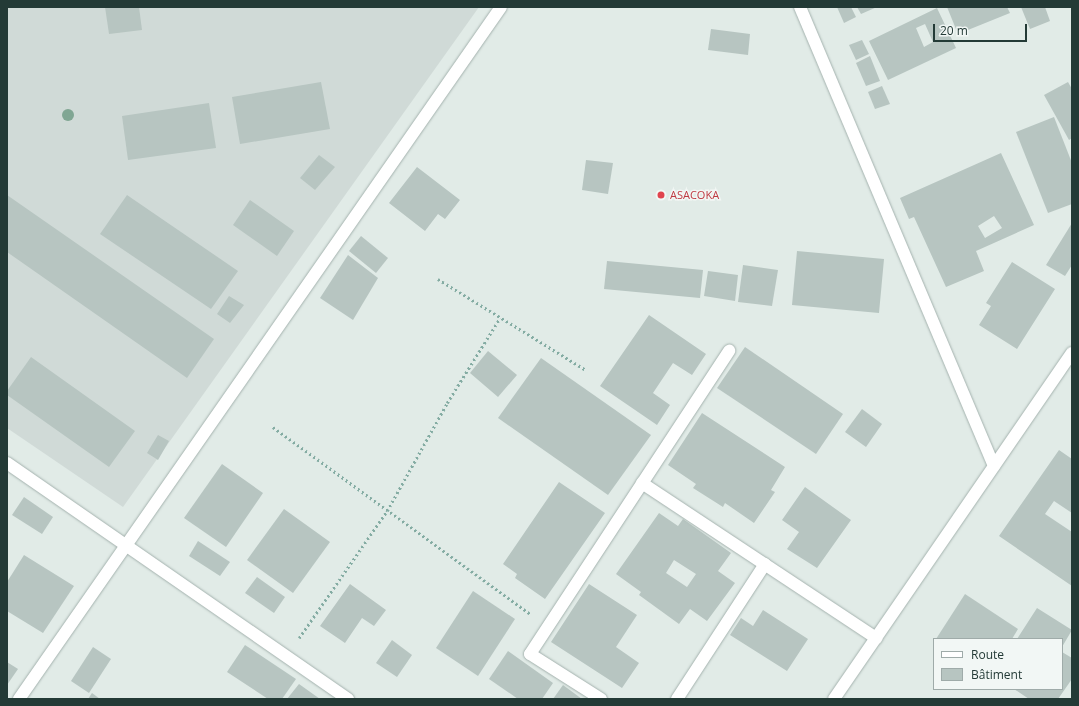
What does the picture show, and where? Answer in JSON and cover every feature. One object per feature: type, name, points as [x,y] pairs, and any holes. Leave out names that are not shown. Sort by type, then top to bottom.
[{"type":"street","points":[[19,699],[501,7]]},
{"type":"street","points":[[800,7],[994,466]]},
{"type":"street","points":[[600,699],[530,654],[729,351]]},
{"type":"street","points":[[834,699],[1072,353]]},
{"type":"street","points":[[7,463],[348,699]]},
{"type":"street","points":[[642,484],[876,638]]},
{"type":"street","points":[[677,699],[764,564]]},
{"type":"path","points":[[438,279],[586,370]]},
{"type":"path","points":[[286,657],[387,511],[447,403],[500,318]]},
{"type":"path","points":[[273,427],[548,628]]},
{"type":"shaded area","points":[[7,7],[479,7],[123,507],[7,428]]},
{"type":"building","points":[[105,7],[139,7],[142,30],[109,34]]},
{"type":"building","points":[[837,7],[851,7],[856,17],[844,23]]},
{"type":"building","points":[[857,7],[877,7],[861,14]]},
{"type":"building","points":[[947,7],[1007,7],[1010,13],[958,34]]},
{"type":"building","points":[[1021,7],[1045,7],[1050,21],[1030,29]]},
{"type":"building","points":[[937,8],[956,48],[888,80],[869,41]],"holes":[[[925,24],[933,42],[924,47],[916,28]]]},
{"type":"building","points":[[711,29],[750,34],[748,55],[708,50]]},
{"type":"building","points":[[862,40],[869,54],[856,60],[849,45]]},
{"type":"building","points":[[870,56],[880,81],[866,86],[856,63]]},
{"type":"building","points":[[321,82],[330,129],[240,144],[232,97]]},
{"type":"building","points":[[1068,82],[1072,89],[1072,138],[1069,140],[1044,95]]},
{"type":"building","points":[[882,86],[890,104],[875,109],[868,92]]},
{"type":"building","points":[[209,103],[216,148],[128,160],[122,116]]},
{"type":"building","points":[[1054,117],[1072,163],[1072,204],[1048,213],[1016,132]]},
{"type":"building","points":[[1001,153],[1034,225],[976,251],[984,271],[946,287],[914,217],[909,219],[900,198]],"holes":[[[994,216],[1002,228],[985,238],[978,226]]]},
{"type":"building","points":[[319,155],[335,167],[315,190],[300,178]]},
{"type":"building","points":[[586,160],[613,163],[608,194],[582,190]]},
{"type":"building","points":[[417,167],[460,200],[445,219],[438,214],[425,231],[389,203]]},
{"type":"building","points":[[7,195],[214,339],[187,378],[7,252]]},
{"type":"building","points":[[127,195],[238,271],[211,309],[100,234]]},
{"type":"building","points":[[250,200],[294,231],[277,256],[233,225]]},
{"type":"building","points":[[1072,223],[1072,265],[1065,276],[1046,265]]},
{"type":"building","points":[[361,236],[388,258],[376,273],[349,251]]},
{"type":"building","points":[[797,251],[884,259],[879,313],[792,305]]},
{"type":"building","points":[[348,255],[378,278],[353,320],[320,298]]},
{"type":"building","points":[[607,261],[703,270],[700,298],[604,289]]},
{"type":"building","points":[[1012,262],[1055,289],[1017,349],[979,325],[991,306],[986,303]]},
{"type":"building","points":[[743,265],[778,270],[772,306],[738,302]]},
{"type":"building","points":[[708,271],[738,275],[735,301],[704,296]]},
{"type":"building","points":[[229,296],[244,305],[230,323],[217,314]]},
{"type":"building","points":[[649,315],[706,354],[692,375],[673,363],[653,393],[670,405],[657,425],[600,386]]},
{"type":"building","points":[[745,347],[843,414],[816,454],[717,388]]},
{"type":"building","points":[[488,351],[517,375],[498,397],[470,373]]},
{"type":"building","points":[[31,357],[135,431],[109,467],[7,395],[7,391]]},
{"type":"building","points":[[541,358],[651,435],[608,495],[498,418]]},
{"type":"building","points":[[862,409],[882,424],[866,447],[845,432]]},
{"type":"building","points":[[702,413],[785,467],[771,490],[775,492],[754,523],[725,503],[723,507],[693,488],[696,484],[668,465]]},
{"type":"building","points":[[158,435],[169,441],[158,460],[147,453]]},
{"type":"building","points":[[1059,450],[1072,459],[1072,513],[1054,501],[1045,514],[1072,532],[1072,586],[999,536]]},
{"type":"building","points":[[222,464],[263,493],[226,547],[184,518]]},
{"type":"building","points":[[559,482],[605,513],[545,599],[515,578],[517,574],[503,564]]},
{"type":"building","points":[[805,487],[851,520],[817,568],[787,549],[799,532],[782,520]]},
{"type":"building","points":[[24,497],[53,517],[42,534],[12,515]]},
{"type":"building","points":[[284,509],[330,542],[293,593],[247,560]]},
{"type":"building","points":[[659,513],[678,526],[683,519],[731,553],[718,571],[735,583],[707,621],[690,609],[679,624],[639,595],[641,592],[616,574]],"holes":[[[674,560],[696,574],[687,587],[666,573]]]},
{"type":"building","points":[[198,541],[230,562],[220,576],[189,556]]},
{"type":"building","points":[[24,555],[74,586],[43,633],[7,611],[7,582]]},
{"type":"building","points":[[257,577],[285,597],[274,613],[245,593]]},
{"type":"building","points":[[350,584],[386,610],[374,626],[362,618],[345,643],[320,626]]},
{"type":"building","points":[[589,584],[637,615],[616,647],[639,663],[622,688],[551,642]]},
{"type":"building","points":[[473,591],[515,619],[478,676],[436,648]]},
{"type":"building","points":[[965,594],[1018,629],[1013,638],[937,638]]},
{"type":"building","points":[[1037,608],[1072,630],[1063,645],[1063,638],[1018,638]]},
{"type":"building","points":[[763,610],[808,639],[787,671],[730,635],[741,618],[753,626]]},
{"type":"building","points":[[392,640],[412,655],[397,677],[376,663]]},
{"type":"building","points":[[245,645],[296,679],[282,699],[268,699],[227,672]]},
{"type":"building","points":[[93,647],[111,659],[89,693],[71,681]]},
{"type":"building","points":[[508,651],[553,683],[542,699],[518,699],[489,679]]},
{"type":"building","points":[[1063,653],[1072,658],[1072,679],[1058,699],[1029,699],[1016,690],[1063,690]]},
{"type":"building","points":[[7,662],[18,669],[7,685]]},
{"type":"building","points":[[299,684],[320,699],[287,699]]},
{"type":"building","points":[[563,685],[582,699],[553,699]]},
{"type":"building","points":[[92,693],[100,699],[88,699]]},
{"type":"place","name":"ASACOKA","points":[[661,195]]}]
